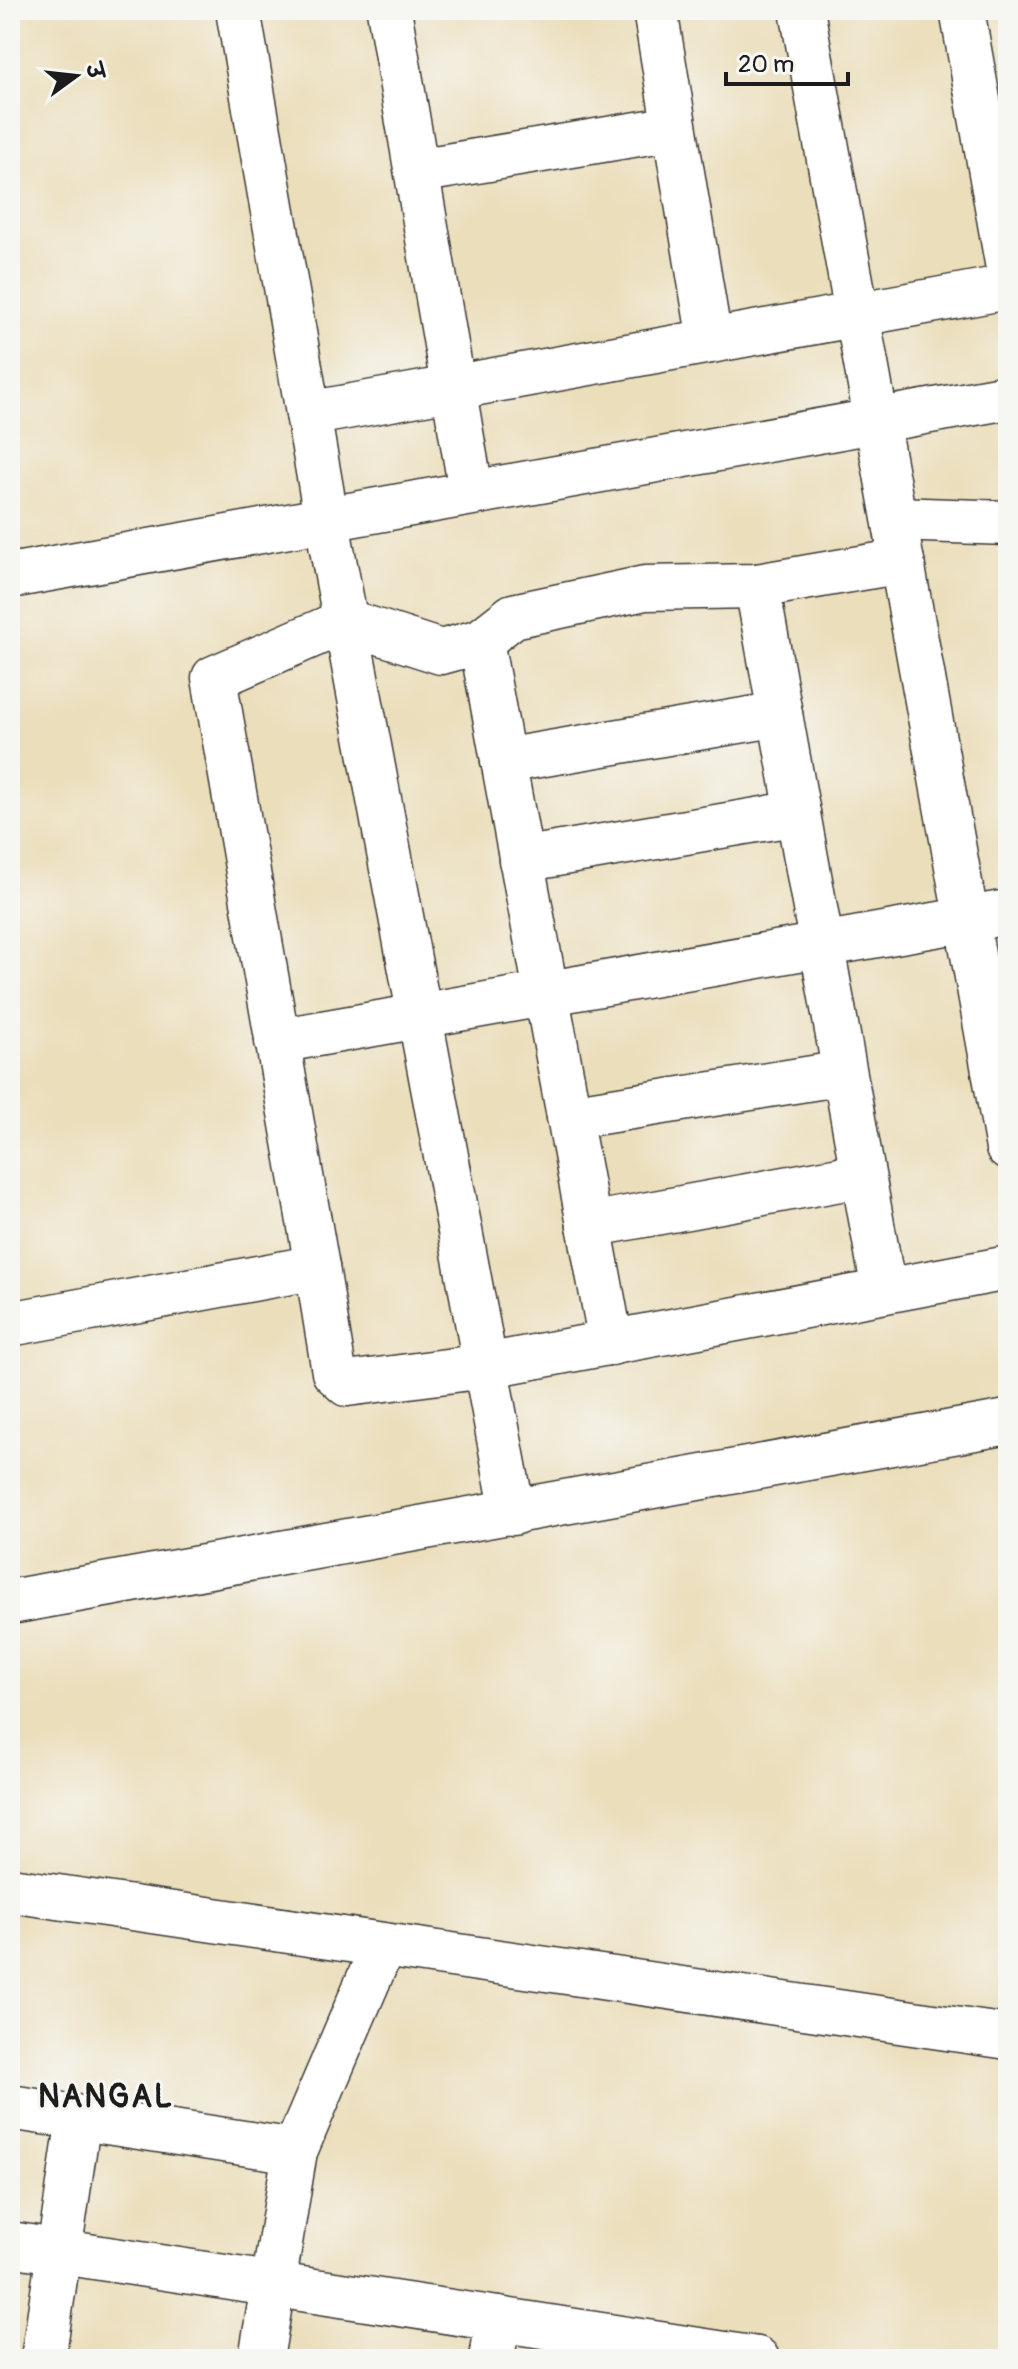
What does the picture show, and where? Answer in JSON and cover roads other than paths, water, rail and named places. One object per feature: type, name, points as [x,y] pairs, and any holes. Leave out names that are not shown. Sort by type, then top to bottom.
[{"type":"street","points":[[238,10],[345,621],[513,1513]]},
{"type":"street","points":[[389,10],[471,491]]},
{"type":"street","points":[[655,10],[710,341]]},
{"type":"street","points":[[802,10],[902,561],[988,916],[1008,1148]]},
{"type":"street","points":[[962,10],[991,72],[1008,268]]},
{"type":"street","points":[[417,171],[674,128]]},
{"type":"street","points":[[308,414],[1008,287]]},
{"type":"street","points":[[10,576],[1008,397]]},
{"type":"street","points":[[895,519],[1008,523]]},
{"type":"street","points":[[902,561],[757,586],[645,588],[513,616],[481,641],[441,652],[345,621],[214,678],[334,1372],[347,1384],[485,1366],[1008,1268]]},
{"type":"street","points":[[757,586],[884,1291]]},
{"type":"street","points":[[481,641],[611,1343]]},
{"type":"street","points":[[503,761],[780,714]]},
{"type":"street","points":[[521,860],[798,813]]},
{"type":"street","points":[[277,1041],[988,916]]},
{"type":"street","points":[[569,1117],[844,1073]]},
{"type":"street","points":[[589,1225],[862,1175]]},
{"type":"street","points":[[10,1324],[317,1267]]},
{"type":"street","points":[[10,1602],[1008,1422]]},
{"type":"street","points":[[11,1892],[1008,2037]]},
{"type":"street","points":[[261,2359],[295,2151],[383,1946]]},
{"type":"street","points":[[10,2107],[295,2151]]},
{"type":"street","points":[[43,2359],[79,2118]]},
{"type":"street","points":[[10,2244],[273,2285],[495,2339],[757,2359]]},
{"type":"district","name":"NANGAL","points":[[106,2097]]}]
